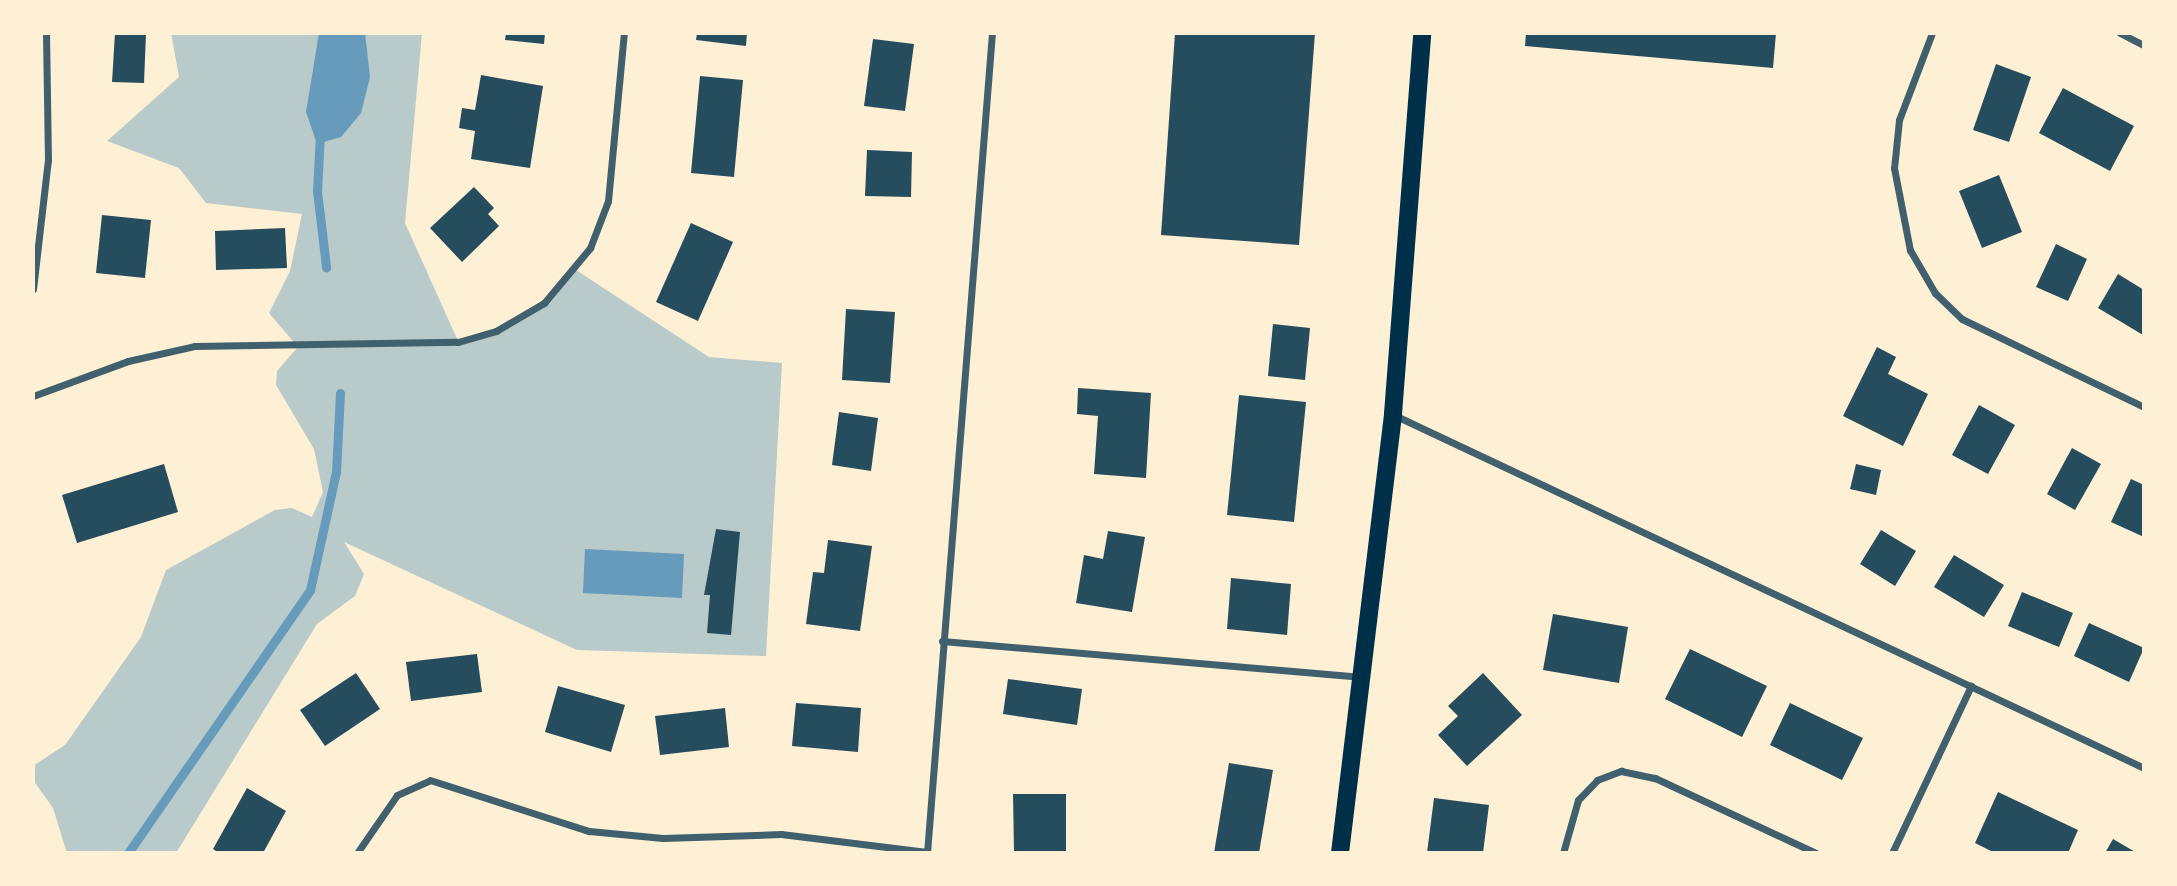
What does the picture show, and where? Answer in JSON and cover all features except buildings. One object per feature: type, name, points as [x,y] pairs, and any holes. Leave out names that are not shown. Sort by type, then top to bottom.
[{"type":"main road","points":[[1340,853],[1364,678],[1393,414],[1422,33]]},
{"type":"street","points":[[33,289],[48,160],[46,33]]},
{"type":"street","points":[[33,396],[128,361],[195,346],[458,342],[496,331],[544,303],[576,270],[602,223],[612,180],[624,33]]},
{"type":"street","points":[[357,853],[397,794],[430,780],[589,831],[663,838],[781,834],[927,853],[992,33]]},
{"type":"street","points":[[1932,33],[1918,57],[1897,132],[1894,168],[1910,250],[1935,293],[1962,319],[2144,407]]},
{"type":"street","points":[[2120,33],[2144,44]]},
{"type":"street","points":[[1393,414],[2144,768]]},
{"type":"street","points":[[942,641],[1364,678]]},
{"type":"street","points":[[1892,853],[1971,686]]},
{"type":"street","points":[[1563,853],[1573,809],[1597,780],[1621,771],[1655,778],[1816,853]]},
{"type":"shaded area","points":[[171,33],[422,33],[405,223],[458,341],[496,331],[544,303],[576,270],[709,357],[782,363],[766,656],[577,650],[344,542],[364,574],[355,596],[317,624],[176,853],[67,853],[53,808],[33,780],[33,766],[65,745],[141,637],[166,570],[275,510],[292,508],[312,517],[323,492],[314,449],[276,385],[277,371],[298,347],[269,313],[290,271],[302,214],[206,203],[179,168],[107,141],[179,77]]},
{"type":"water","points":[[319,33],[365,33],[370,77],[361,113],[341,137],[317,144],[306,112]]},
{"type":"water","points":[[585,549],[684,554],[682,598],[583,593]]},
{"type":"waterway","points":[[320,134],[317,191],[326,267]]},
{"type":"waterway","points":[[128,853],[310,590],[336,472],[340,393]]}]
